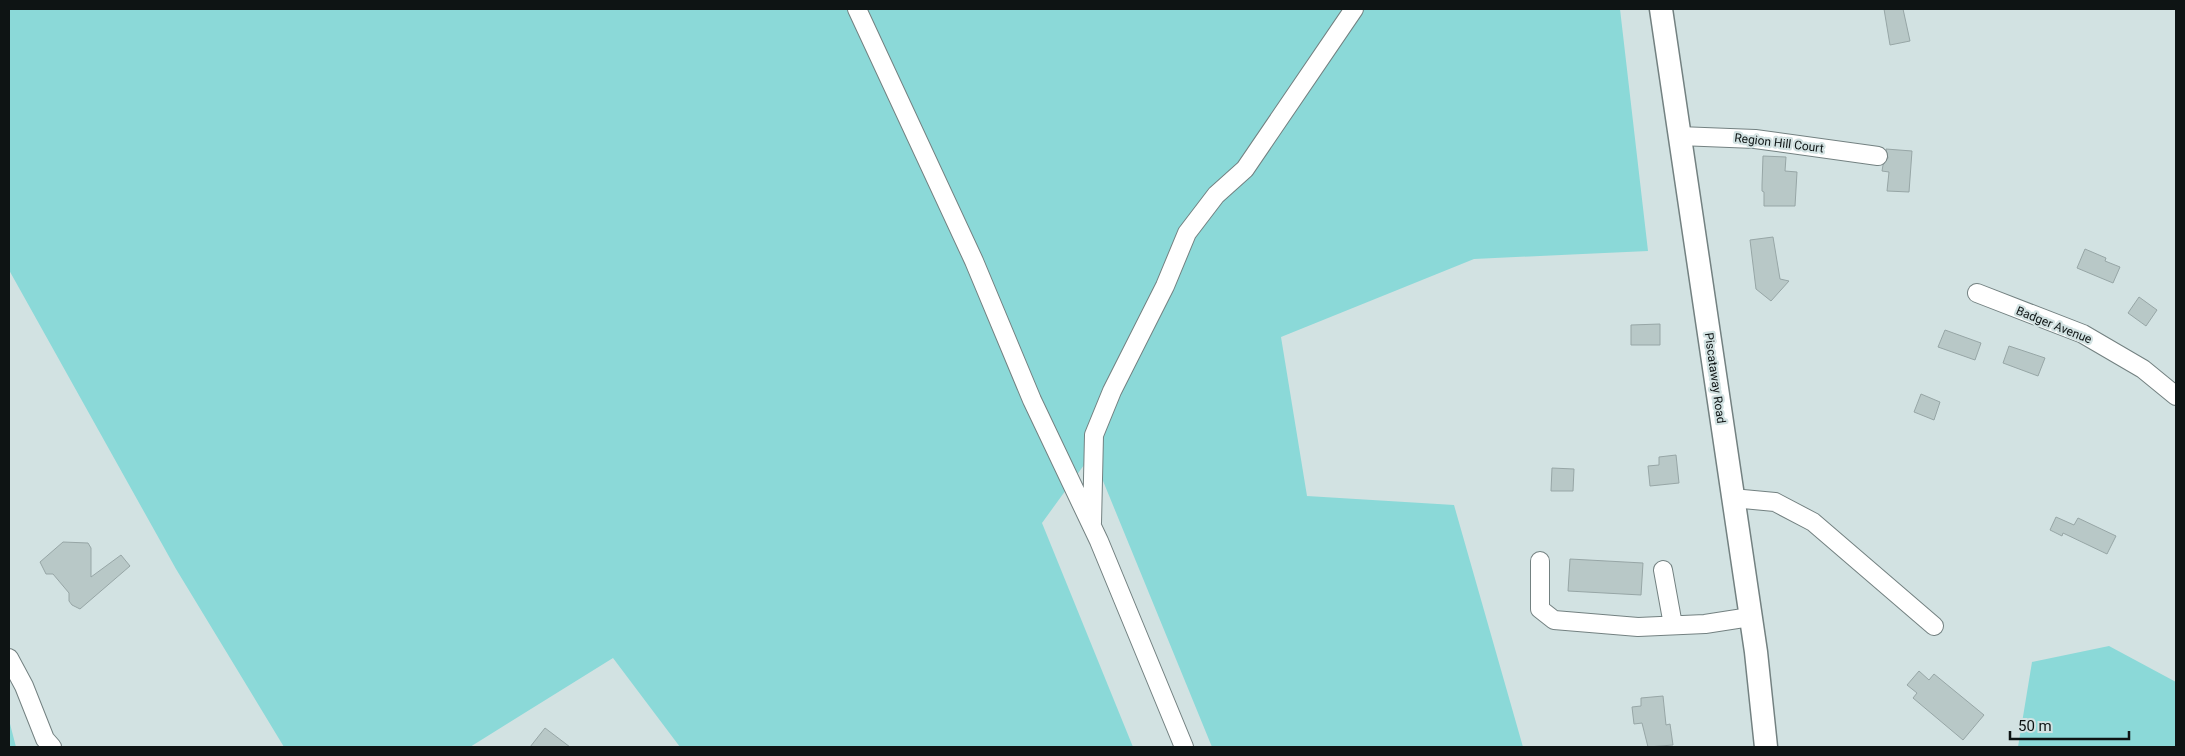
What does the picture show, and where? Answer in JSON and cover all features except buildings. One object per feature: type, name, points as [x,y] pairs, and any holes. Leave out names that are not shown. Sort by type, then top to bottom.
[{"type":"main road","name":"Piscataway Road","points":[[1661,9],[1750,617],[1766,747]]},
{"type":"street","points":[[858,9],[974,261],[1032,400],[1092,526],[1184,747]]},
{"type":"street","points":[[1092,526],[1094,435],[1112,391],[1164,286],[1187,233],[1216,195],[1245,169],[1354,9]]},
{"type":"street","name":"Region Hill Court","points":[[1679,136],[1755,139],[1878,156]]},
{"type":"street","name":"Badger Avenue","points":[[1977,294],[2083,334],[2143,368],[2176,396]]},
{"type":"street","points":[[1732,498],[1775,502],[1813,522],[1934,626]]},
{"type":"street","points":[[1540,561],[1540,609],[1554,620],[1638,627],[1705,624],[1750,617]]},
{"type":"street","points":[[1663,570],[1673,625]]},
{"type":"street","points":[[9,658],[24,686],[46,739],[52,747]]},
{"type":"shaded area","points":[[9,9],[1620,9],[1648,251],[1474,259],[1281,337],[1307,496],[1454,505],[1523,747],[1212,747],[1092,454],[1042,523],[1133,747],[680,747],[613,658],[470,747],[284,747],[176,569],[9,270]]},
{"type":"shaded area","points":[[2109,646],[2176,682],[2176,747],[2018,747],[2032,662]]},
{"type":"shaded area","points":[[9,720],[16,747],[9,747]]}]
